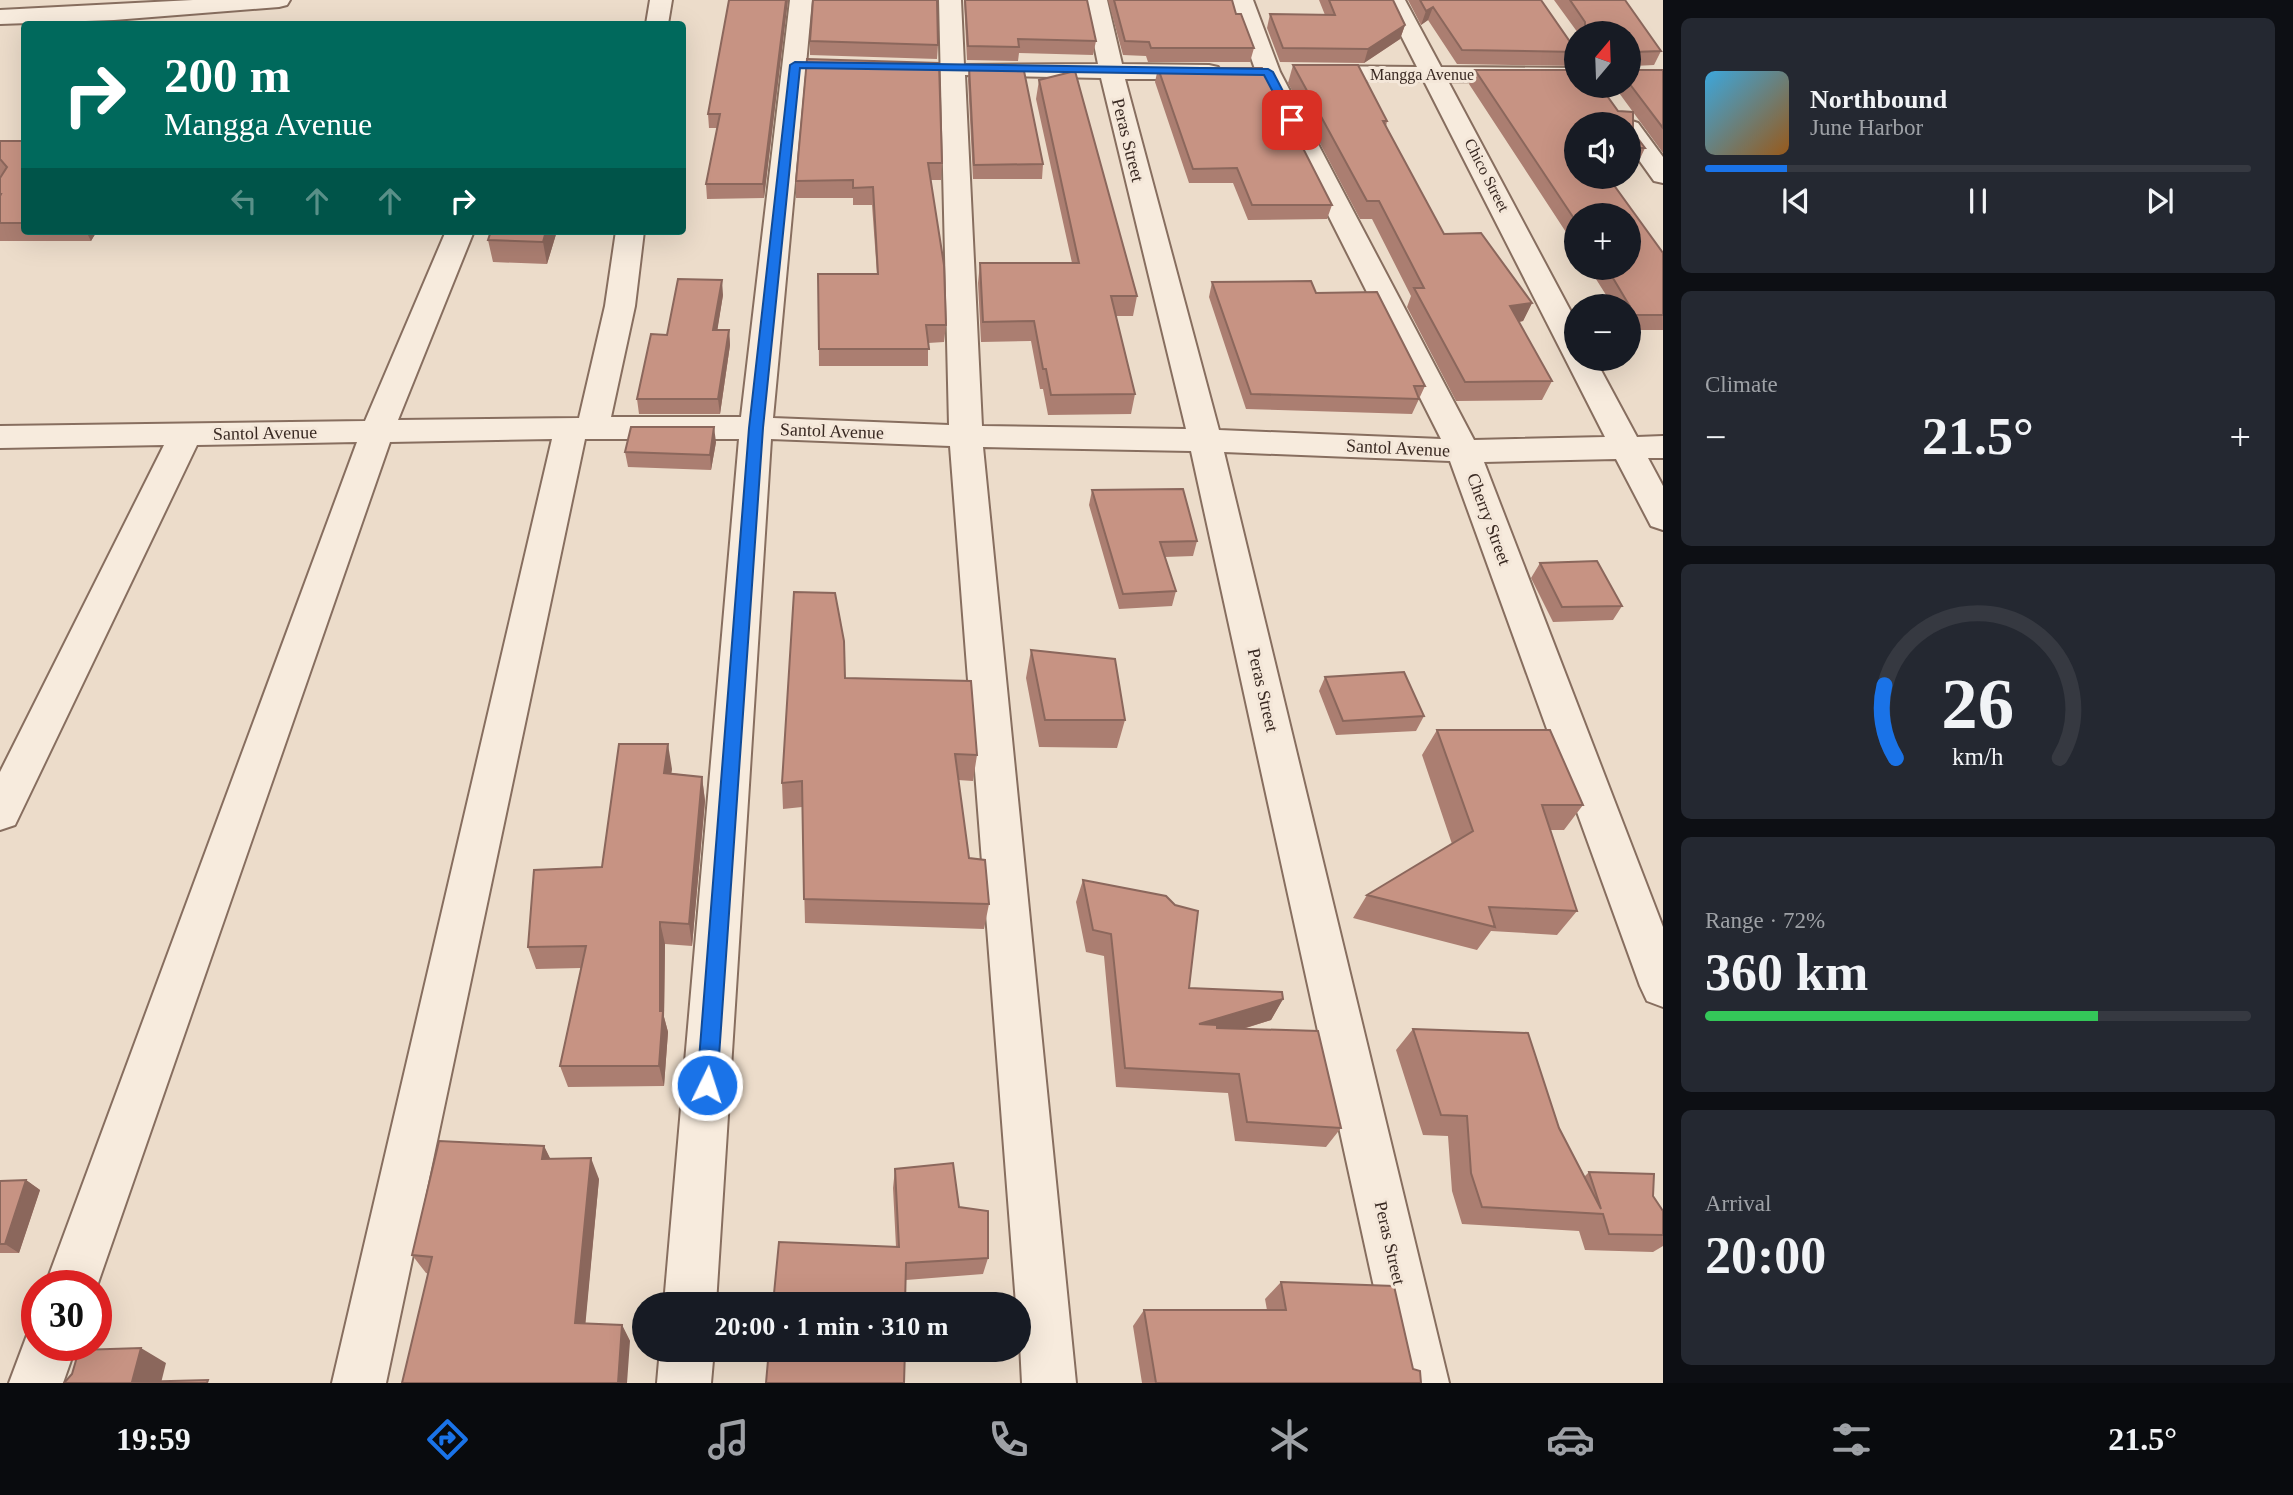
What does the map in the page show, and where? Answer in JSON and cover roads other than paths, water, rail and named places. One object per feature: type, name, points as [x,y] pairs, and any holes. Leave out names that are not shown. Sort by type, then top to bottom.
[{"type":"street","points":[[274,21],[291,0]]},
{"type":"street","points":[[658,21],[661,0]]},
{"type":"street","points":[[691,1292],[756,428],[808,66],[800,0]]},
{"type":"street","points":[[950,0],[942,69],[966,436],[1049,1383]]},
{"type":"street","name":"Peras Street","points":[[1096,0],[1111,71],[1205,440],[1422,1383]]},
{"type":"street","points":[[1242,0],[1246,72]]},
{"type":"street","name":"Chico Street","points":[[1394,0],[1435,74],[1564,327]]},
{"type":"street","points":[[0,17],[119,7],[266,1]]},
{"type":"street","name":"Mangga Avenue","points":[[942,69],[1564,75]]},
{"type":"street","name":"Cherry Street","points":[[1246,72],[1463,451],[1663,986]]},
{"type":"street","points":[[1641,144],[1663,175]]},
{"type":"street","points":[[77,1270],[377,431],[458,235]]},
{"type":"street","points":[[359,1383],[582,428],[620,306],[629,235]]},
{"type":"street","points":[[1586,371],[1663,518]]},
{"type":"street","name":"Santol Avenue","points":[[0,437],[756,428],[966,436],[1205,440],[1463,451],[1663,447]]},
{"type":"street","points":[[0,813],[186,434]]},
{"type":"street","points":[[36,1383],[44,1361]]},
{"type":"street","points":[[684,1383],[686,1362]]}]
